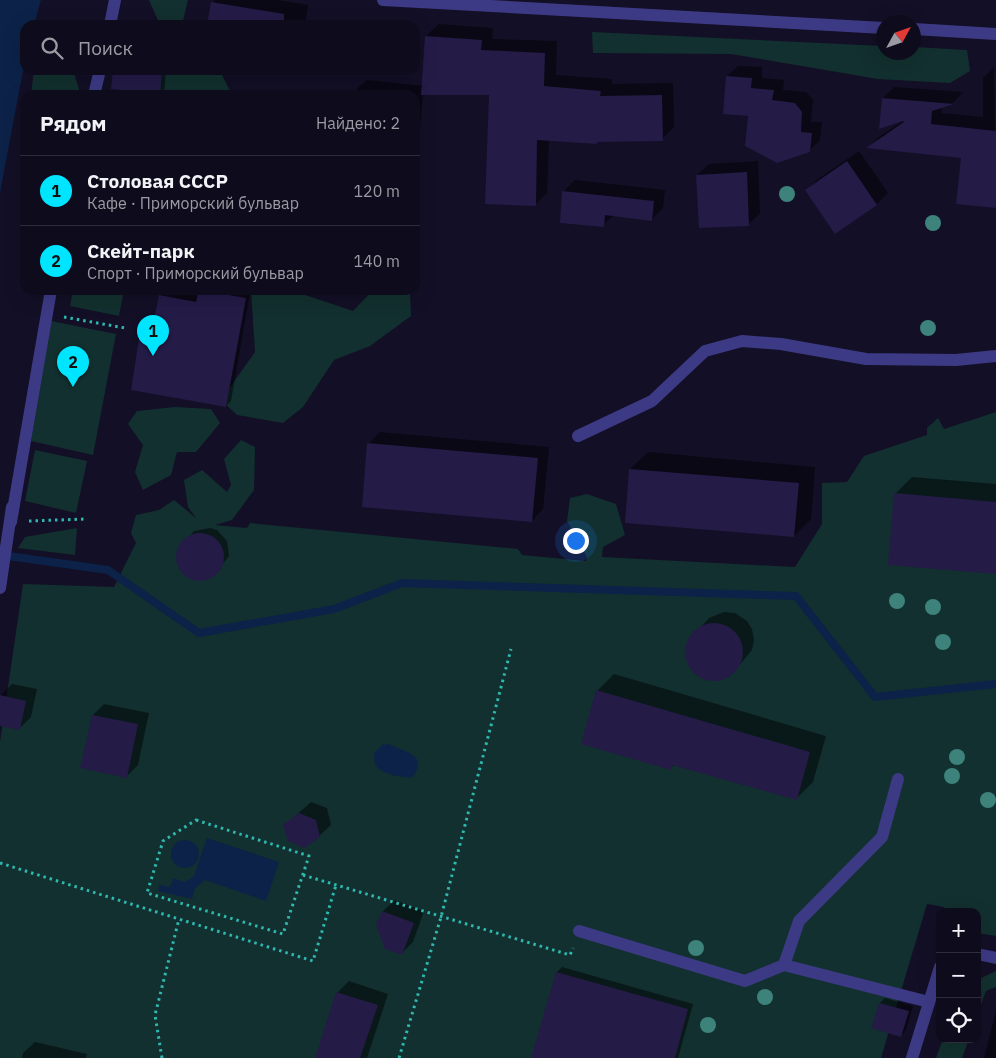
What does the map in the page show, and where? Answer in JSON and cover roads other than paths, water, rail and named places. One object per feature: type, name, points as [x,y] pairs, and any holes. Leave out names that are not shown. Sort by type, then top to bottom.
[{"type":"street","points":[[111,20],[115,0]]},
{"type":"street","points":[[384,0],[466,2],[876,28]]},
{"type":"street","points":[[921,29],[996,34]]},
{"type":"street","points":[[95,90],[99,75]]},
{"type":"street","points":[[0,588],[50,295]]},
{"type":"street","points":[[578,436],[652,401],[705,351],[742,341],[782,344],[866,359],[956,360],[996,356]]},
{"type":"street","points":[[784,965],[799,921],[882,837],[898,779]]},
{"type":"street","points":[[578,931],[745,980],[784,965],[929,1002]]},
{"type":"street","points":[[981,955],[996,958]]},
{"type":"street","points":[[912,1058],[936,980]]},
{"type":"water","points":[[0,0],[41,0],[35,20],[20,20],[20,75],[22,75],[0,193]]},
{"type":"water","points":[[388,744],[410,753],[417,759],[418,768],[413,777],[390,774],[377,766],[374,761],[374,753],[382,745]]},
{"type":"water","points":[[207,838],[279,862],[266,901],[205,880],[195,888],[192,899],[158,891],[159,885],[170,887],[173,878],[185,882],[194,876]]},
{"type":"water","points":[[185,840],[195,844],[199,854],[195,864],[185,868],[175,864],[171,854],[175,844]]},
{"type":"waterway","points":[[1,555],[108,570],[199,633],[334,609],[402,583],[796,596],[875,697],[996,684]]},
{"type":"place","name":"Столовая СССР","points":[[153,356]]},
{"type":"place","name":"Скейт-парк","points":[[73,387]]}]
